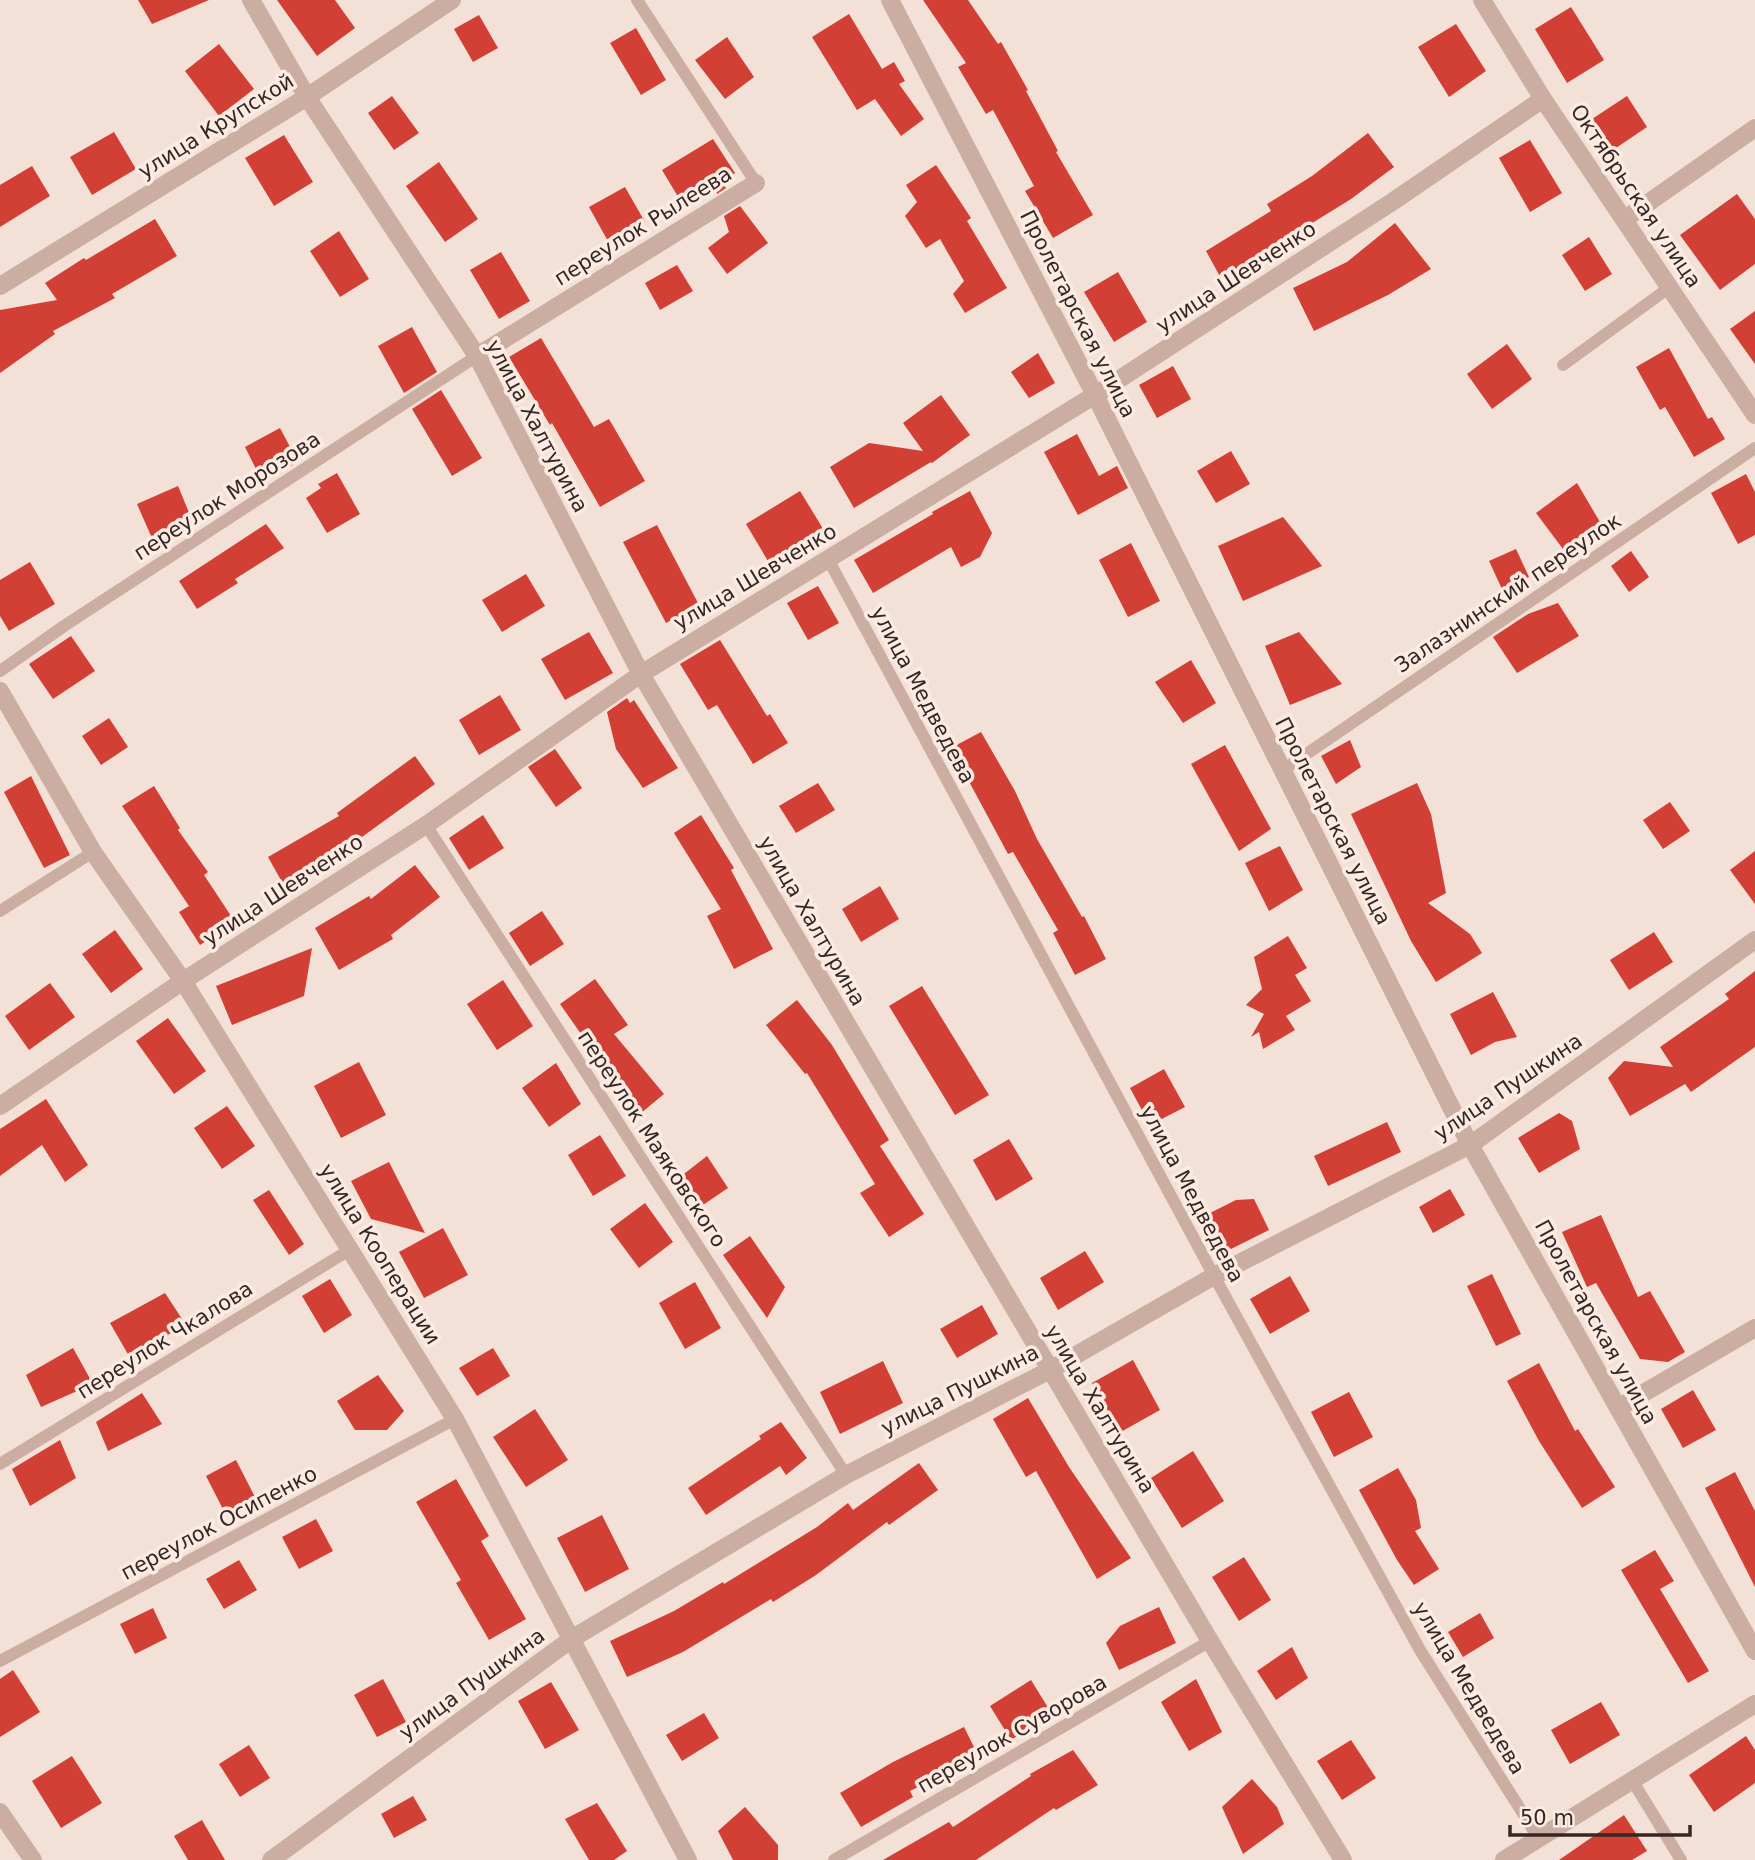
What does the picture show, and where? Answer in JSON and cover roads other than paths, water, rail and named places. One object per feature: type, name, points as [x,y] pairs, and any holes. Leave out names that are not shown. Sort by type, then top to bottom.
[{"type":"street","name":"улица Халтурина","points":[[251,0],[307,97],[477,356],[640,674],[1210,1641],[1343,1860]]},
{"type":"street","name":"улица Крупской","points":[[0,286],[307,97],[452,0]]},
{"type":"street","name":"Пролетарская улица","points":[[890,0],[1096,395],[1470,1145],[1755,1651]]},
{"type":"street","name":"Октябрьская улица","points":[[1482,0],[1543,99],[1755,415]]},
{"type":"street","name":"улица Шевченко","points":[[0,1106],[183,981],[425,825],[640,674],[1096,395],[1392,202],[1543,99]]},
{"type":"street","points":[[1625,219],[1755,128]]},
{"type":"street","name":"переулок Рылеева","points":[[477,356],[756,183]]},
{"type":"street","name":"улица Кооперации","points":[[0,691],[93,852],[183,981],[455,1419],[688,1860]]},
{"type":"street","name":"улица Пушкина","points":[[271,1860],[573,1638],[846,1475],[1051,1370],[1214,1276],[1470,1145],[1755,940]]},
{"type":"street","points":[[1618,1408],[1755,1328]]},
{"type":"street","points":[[1504,1860],[1755,1704]]},
{"type":"street","points":[[0,1812],[33,1860]]},
{"type":"lane","name":"переулок Рылеева","points":[[637,0],[756,183]]},
{"type":"lane","points":[[1563,365],[1670,287]]},
{"type":"lane","name":"переулок Морозова","points":[[0,671],[64,626],[477,356]]},
{"type":"lane","name":"Залазнинский переулок","points":[[1283,770],[1755,448]]},
{"type":"lane","name":"улица Медведева","points":[[828,559],[1214,1276],[1420,1650],[1539,1839]]},
{"type":"lane","name":"переулок Маяковского","points":[[425,825],[846,1475]]},
{"type":"lane","points":[[0,911],[93,852]]},
{"type":"lane","name":"переулок Чкалова","points":[[0,1464],[351,1249]]},
{"type":"lane","name":"переулок Осипенко","points":[[0,1661],[455,1419]]},
{"type":"lane","name":"переулок Суворова","points":[[834,1860],[1210,1641]]},
{"type":"lane","points":[[1632,1780],[1681,1860]]}]
